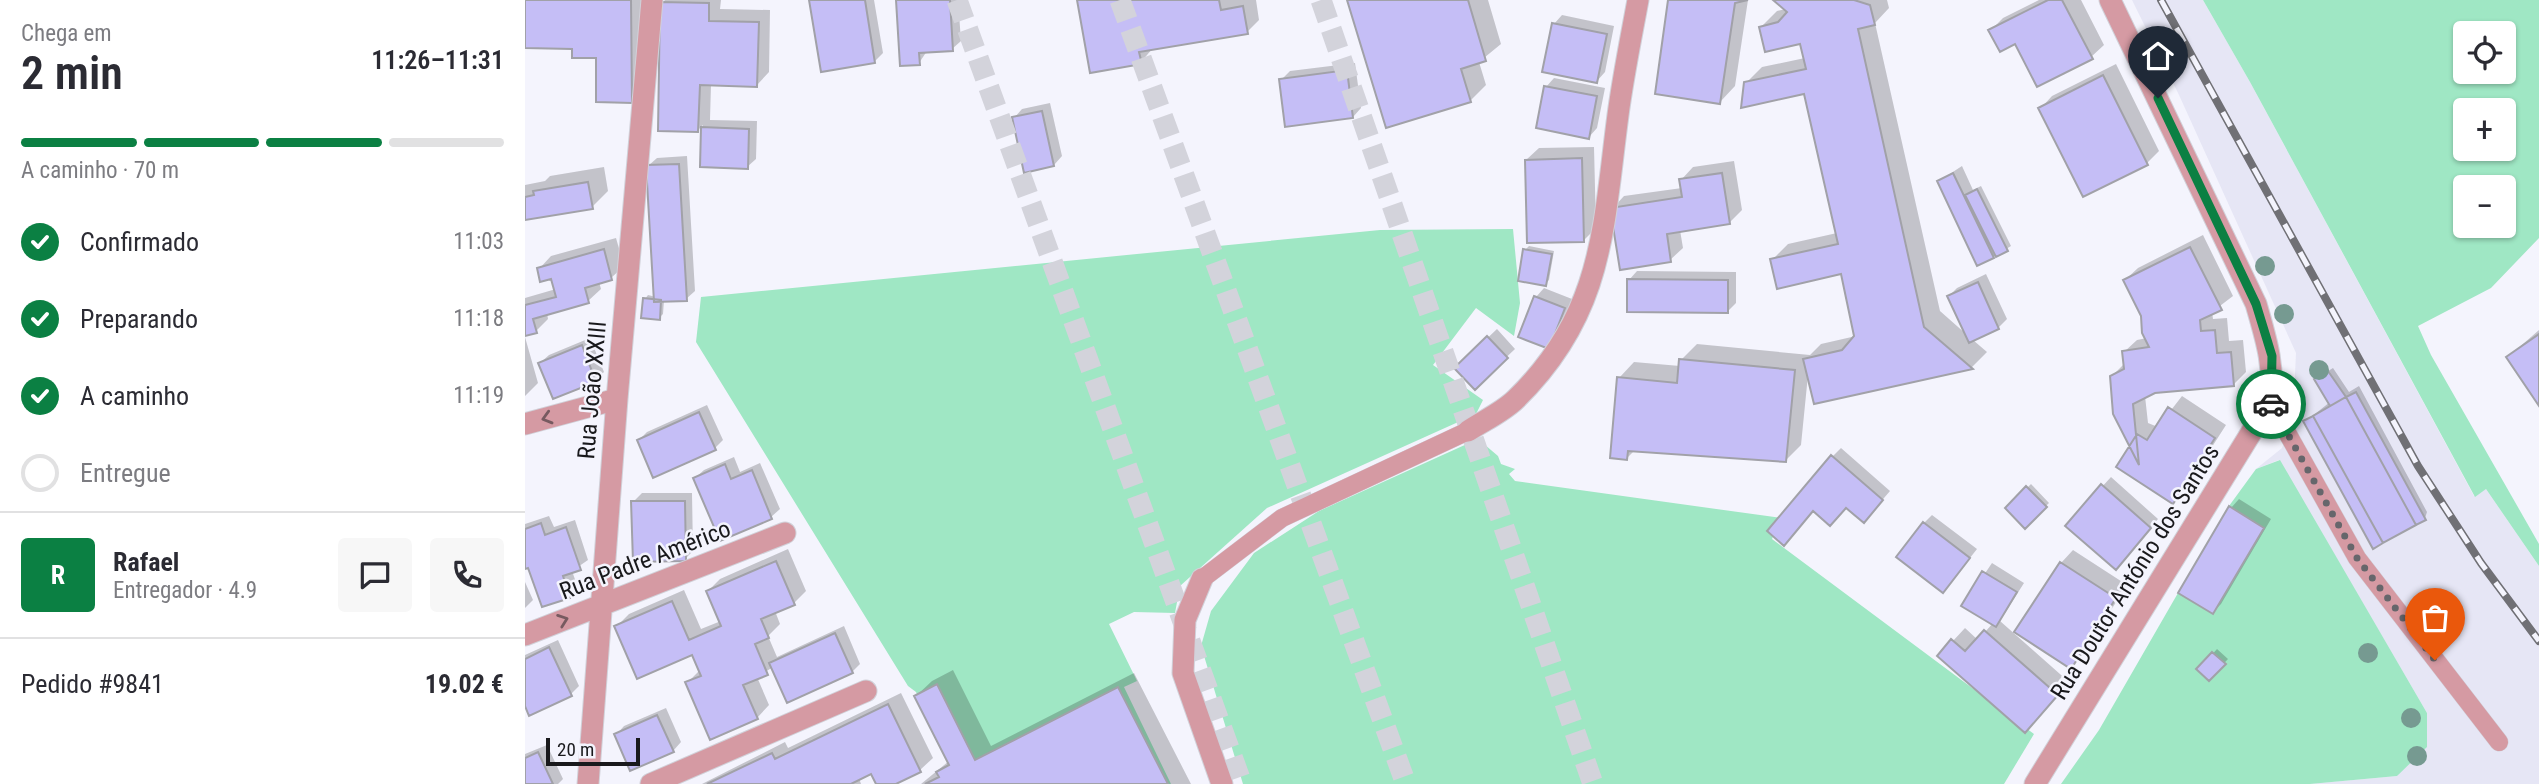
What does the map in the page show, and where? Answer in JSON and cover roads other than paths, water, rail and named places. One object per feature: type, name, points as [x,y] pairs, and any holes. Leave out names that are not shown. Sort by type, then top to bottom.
[{"type":"street","name":"Rua João XXIII","points":[[588,784],[617,399],[652,0]]},
{"type":"street","points":[[1468,431],[1515,400],[1558,348],[1589,292],[1600,249],[1618,112],[1639,0]]},
{"type":"street","name":"Rua Doutor António dos Santos","points":[[2035,784],[2270,402],[2272,356],[2256,304],[2110,0]]},
{"type":"street","points":[[525,424],[617,399]]},
{"type":"street","name":"Rua Padre Américo","points":[[525,635],[785,533]]},
{"type":"street","points":[[1202,579],[1185,620],[1182,673],[1221,784]]},
{"type":"street","points":[[651,784],[866,691]]},
{"type":"lane","points":[[2270,402],[2357,558],[2499,742]]},
{"type":"lane","points":[[1202,579],[1282,518],[1468,431]]},
{"type":"tunnel","points":[[957,0],[1242,784]]},
{"type":"tunnel","points":[[1120,0],[1406,784]]},
{"type":"tunnel","points":[[1321,0],[1593,784]]},
{"type":"railway","points":[[2161,0],[2418,466],[2481,563],[2539,641]]}]
